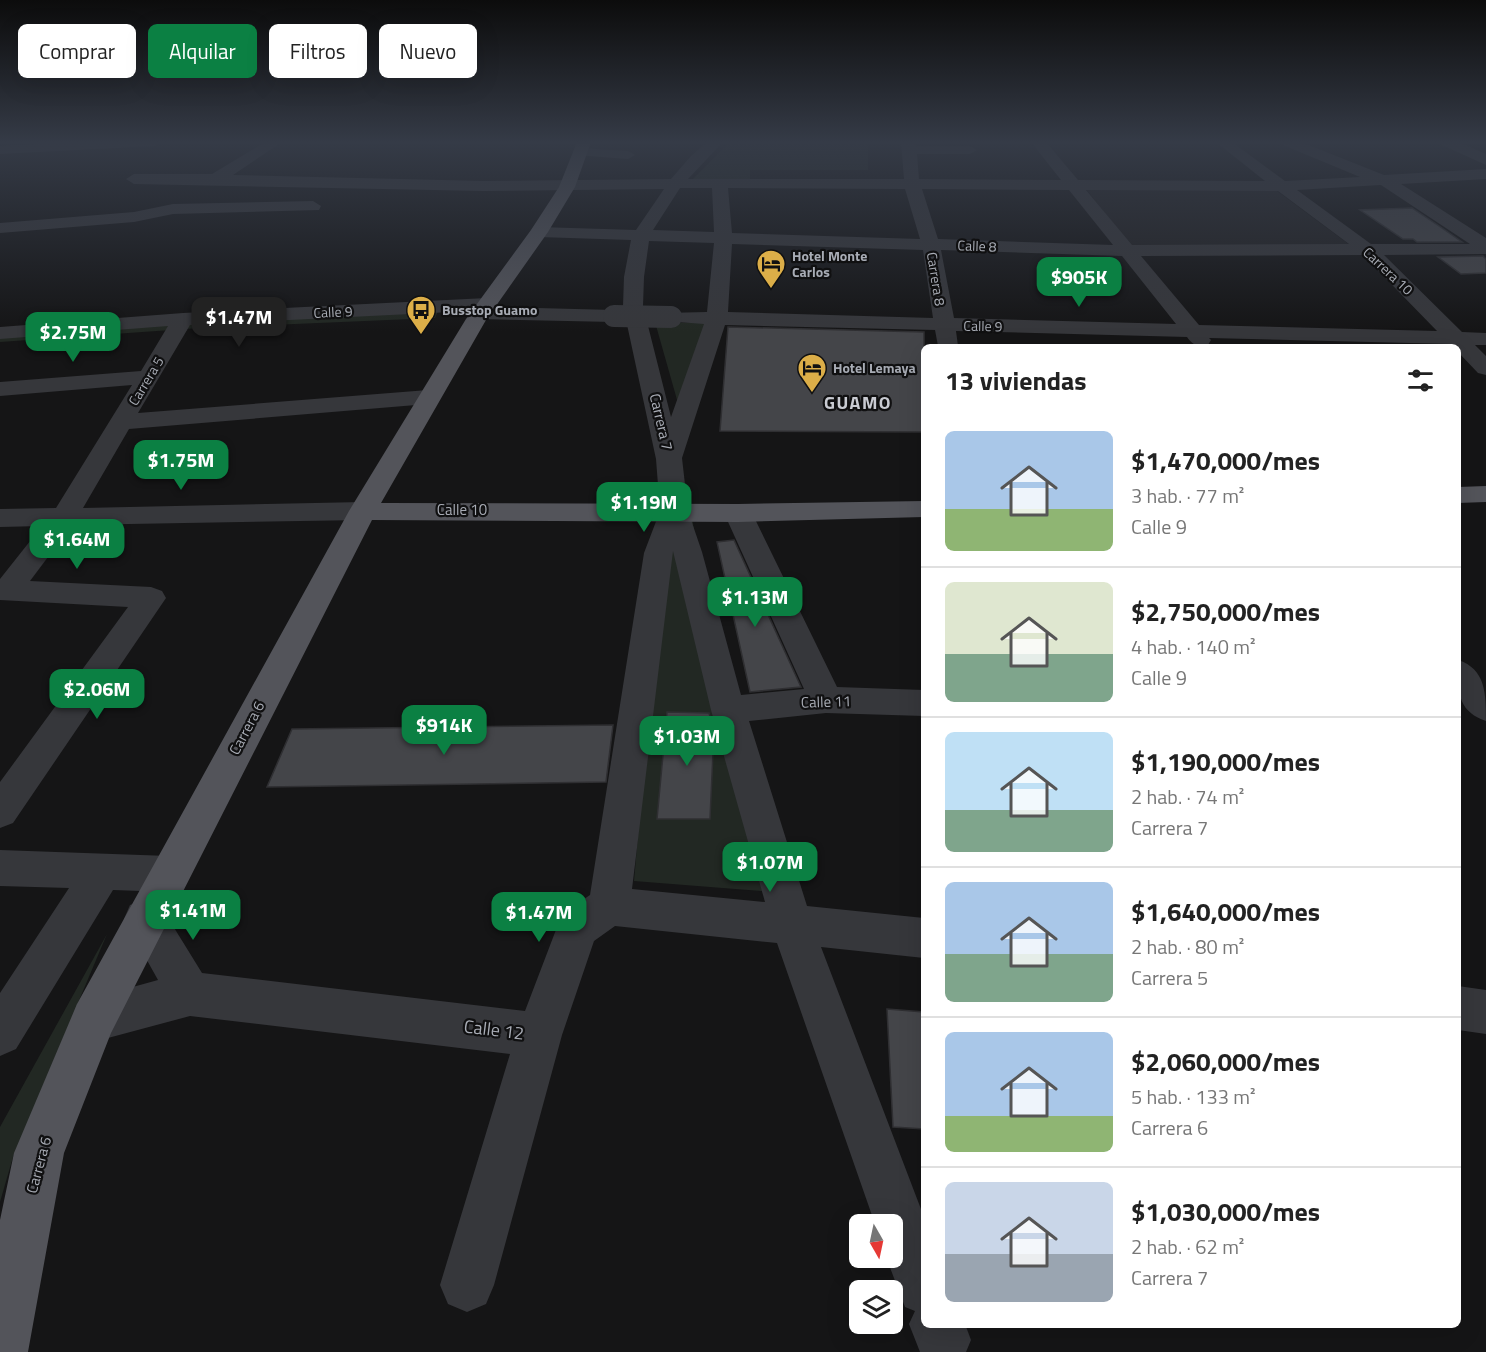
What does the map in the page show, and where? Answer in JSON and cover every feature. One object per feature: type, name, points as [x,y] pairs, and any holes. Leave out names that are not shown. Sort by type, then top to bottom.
[{"type":"main road","name":"Carrera 6","points":[[0,1352],[39,1153],[93,1020],[363,511],[428,397],[481,312],[540,231],[556,205]]},
{"type":"main road","points":[[1461,495],[1486,494]]},
{"type":"main road","name":"Calle 10","points":[[363,511],[738,513],[921,509]]},
{"type":"street","points":[[173,209],[178,205]]},
{"type":"street","name":"Carrera 7","points":[[609,906],[658,553],[674,511],[669,459],[633,306],[634,277],[641,235],[661,205]]},
{"type":"street","points":[[669,459],[717,318],[723,238],[721,205]]},
{"type":"street","name":"Carrera 8","points":[[919,205],[931,245],[948,344]]},
{"type":"street","points":[[1090,205],[1202,344]]},
{"type":"street","name":"Carrera 10","points":[[1306,205],[1369,251],[1486,368]]},
{"type":"street","points":[[1422,205],[1486,247]]},
{"type":"street","points":[[4,232],[134,217],[173,209],[313,206]]},
{"type":"street","name":"Calle 8","points":[[540,231],[1128,251],[1369,251],[1486,247]]},
{"type":"street","name":"Calle 9","points":[[0,333],[481,312],[1486,339]]},
{"type":"street","name":"Calle 9","points":[[0,343],[180,325]]},
{"type":"street","name":"Carrera 5","points":[[3,591],[64,517],[180,325]]},
{"type":"street","points":[[0,390],[149,377]]},
{"type":"street","points":[[122,422],[428,397]]},
{"type":"street","name":"Calle 10","points":[[0,518],[363,511]]},
{"type":"street","points":[[674,511],[688,552],[728,710],[792,925],[921,1280]]},
{"type":"street","points":[[738,513],[826,700]]},
{"type":"street","points":[[0,812],[151,598],[3,591]]},
{"type":"street","points":[[1461,677],[1478,703]]},
{"type":"street","name":"Calle 11","points":[[728,710],[826,700],[921,703]]},
{"type":"street","points":[[0,868],[169,874]]},
{"type":"street","points":[[0,1033],[103,871]]},
{"type":"street","points":[[609,906],[921,938]]},
{"type":"street","name":"Calle 12","points":[[93,1020],[190,994],[539,1035],[577,927],[609,906]]},
{"type":"street","points":[[145,919],[190,994]]},
{"type":"street","points":[[1461,1008],[1486,1012]]},
{"type":"street","points":[[467,1285],[539,1035]]},
{"type":"shaded area","points":[[1099,205],[1296,205],[1350,245],[1132,247]]},
{"type":"shaded area","points":[[439,309],[435,318],[182,329],[188,321]]},
{"type":"shaded area","points":[[175,322],[171,330],[0,342],[0,335]]},
{"type":"shaded area","points":[[655,322],[707,323],[683,421]]},
{"type":"shaded area","points":[[692,517],[723,714],[787,893],[634,881],[666,518]]},
{"type":"shaded area","points":[[107,934],[13,1157],[0,1202],[0,1127]]},
{"type":"building","points":[[1412,208],[1462,242],[1417,242],[1413,239],[1403,239],[1360,210]]},
{"type":"building","points":[[1483,256],[1486,259],[1486,273],[1461,274],[1438,257]]},
{"type":"building","points":[[728,327],[924,332],[924,344],[921,344],[921,432],[720,431]]},
{"type":"building","points":[[734,540],[801,687],[750,692],[717,542]]},
{"type":"building","points":[[667,712],[709,713],[714,730],[710,819],[657,819]]},
{"type":"building","points":[[613,725],[606,782],[267,787],[292,729]]},
{"type":"building","points":[[887,1009],[921,1012],[921,1129],[893,1127]]},
{"type":"place","name":"Hotel Monte Carlos","points":[[771,290]]},
{"type":"place","name":"Busstop Guamo","points":[[421,336]]},
{"type":"place","name":"Hotel Lemaya","points":[[812,394]]},
{"type":"district","name":"GUAMO","points":[[858,403]]}]
